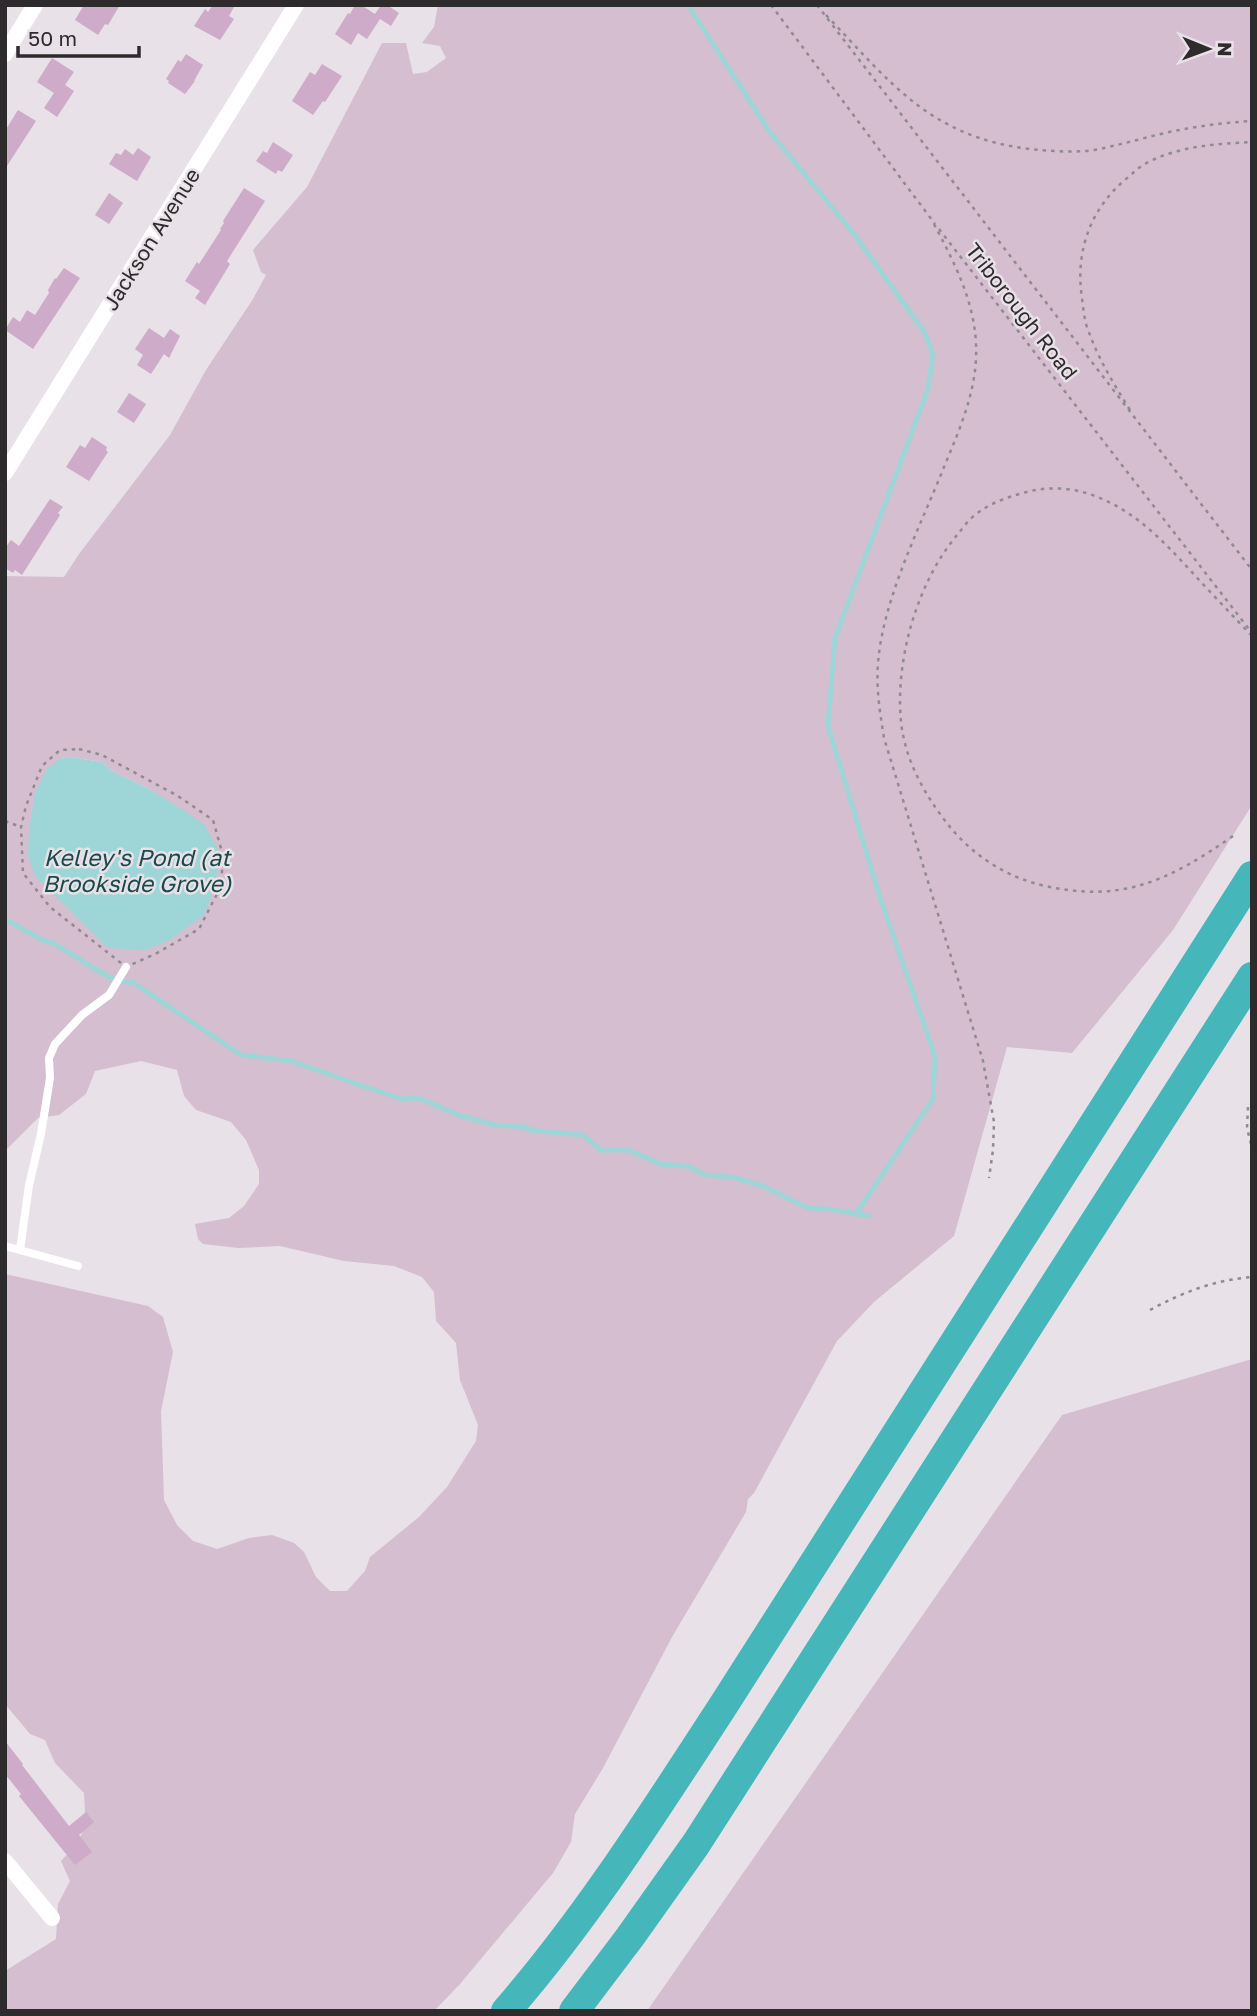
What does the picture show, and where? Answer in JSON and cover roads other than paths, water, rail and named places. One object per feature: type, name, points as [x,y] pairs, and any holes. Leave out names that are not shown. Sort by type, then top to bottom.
[{"type":"highway","points":[[506,2011],[589,1907],[655,1810],[1252,876]]},
{"type":"highway","points":[[574,2011],[631,1937],[696,1844],[1252,977]]},
{"type":"street","points":[[5,54],[35,5]]},
{"type":"street","name":"Jackson Avenue","points":[[6,471],[296,5]]},
{"type":"street","points":[[5,1861],[52,1918]]},
{"type":"lane","points":[[20,1250],[29,1185],[50,1078],[49,1058],[55,1044],[82,1015],[109,995],[126,967]]},
{"type":"lane","points":[[5,1246],[78,1266]]},
{"type":"water","name":"Kelley's Pond (at Brookside Grove)","points":[[61,758],[102,762],[110,770],[147,788],[205,825],[219,852],[216,883],[204,915],[170,940],[146,950],[108,948],[35,876],[28,856],[35,793],[46,770]]},
{"type":"waterway","points":[[688,5],[769,131],[854,234],[925,333],[933,354],[928,389],[835,638],[828,726],[880,897],[935,1056],[933,1099],[856,1214]]},
{"type":"waterway","points":[[5,919],[42,940],[53,943],[112,979],[134,983],[241,1055],[291,1061],[401,1099],[419,1098],[458,1115],[495,1125],[583,1135],[601,1150],[628,1150],[661,1164],[688,1166],[705,1175],[732,1177],[763,1186],[808,1208],[869,1216]]}]
